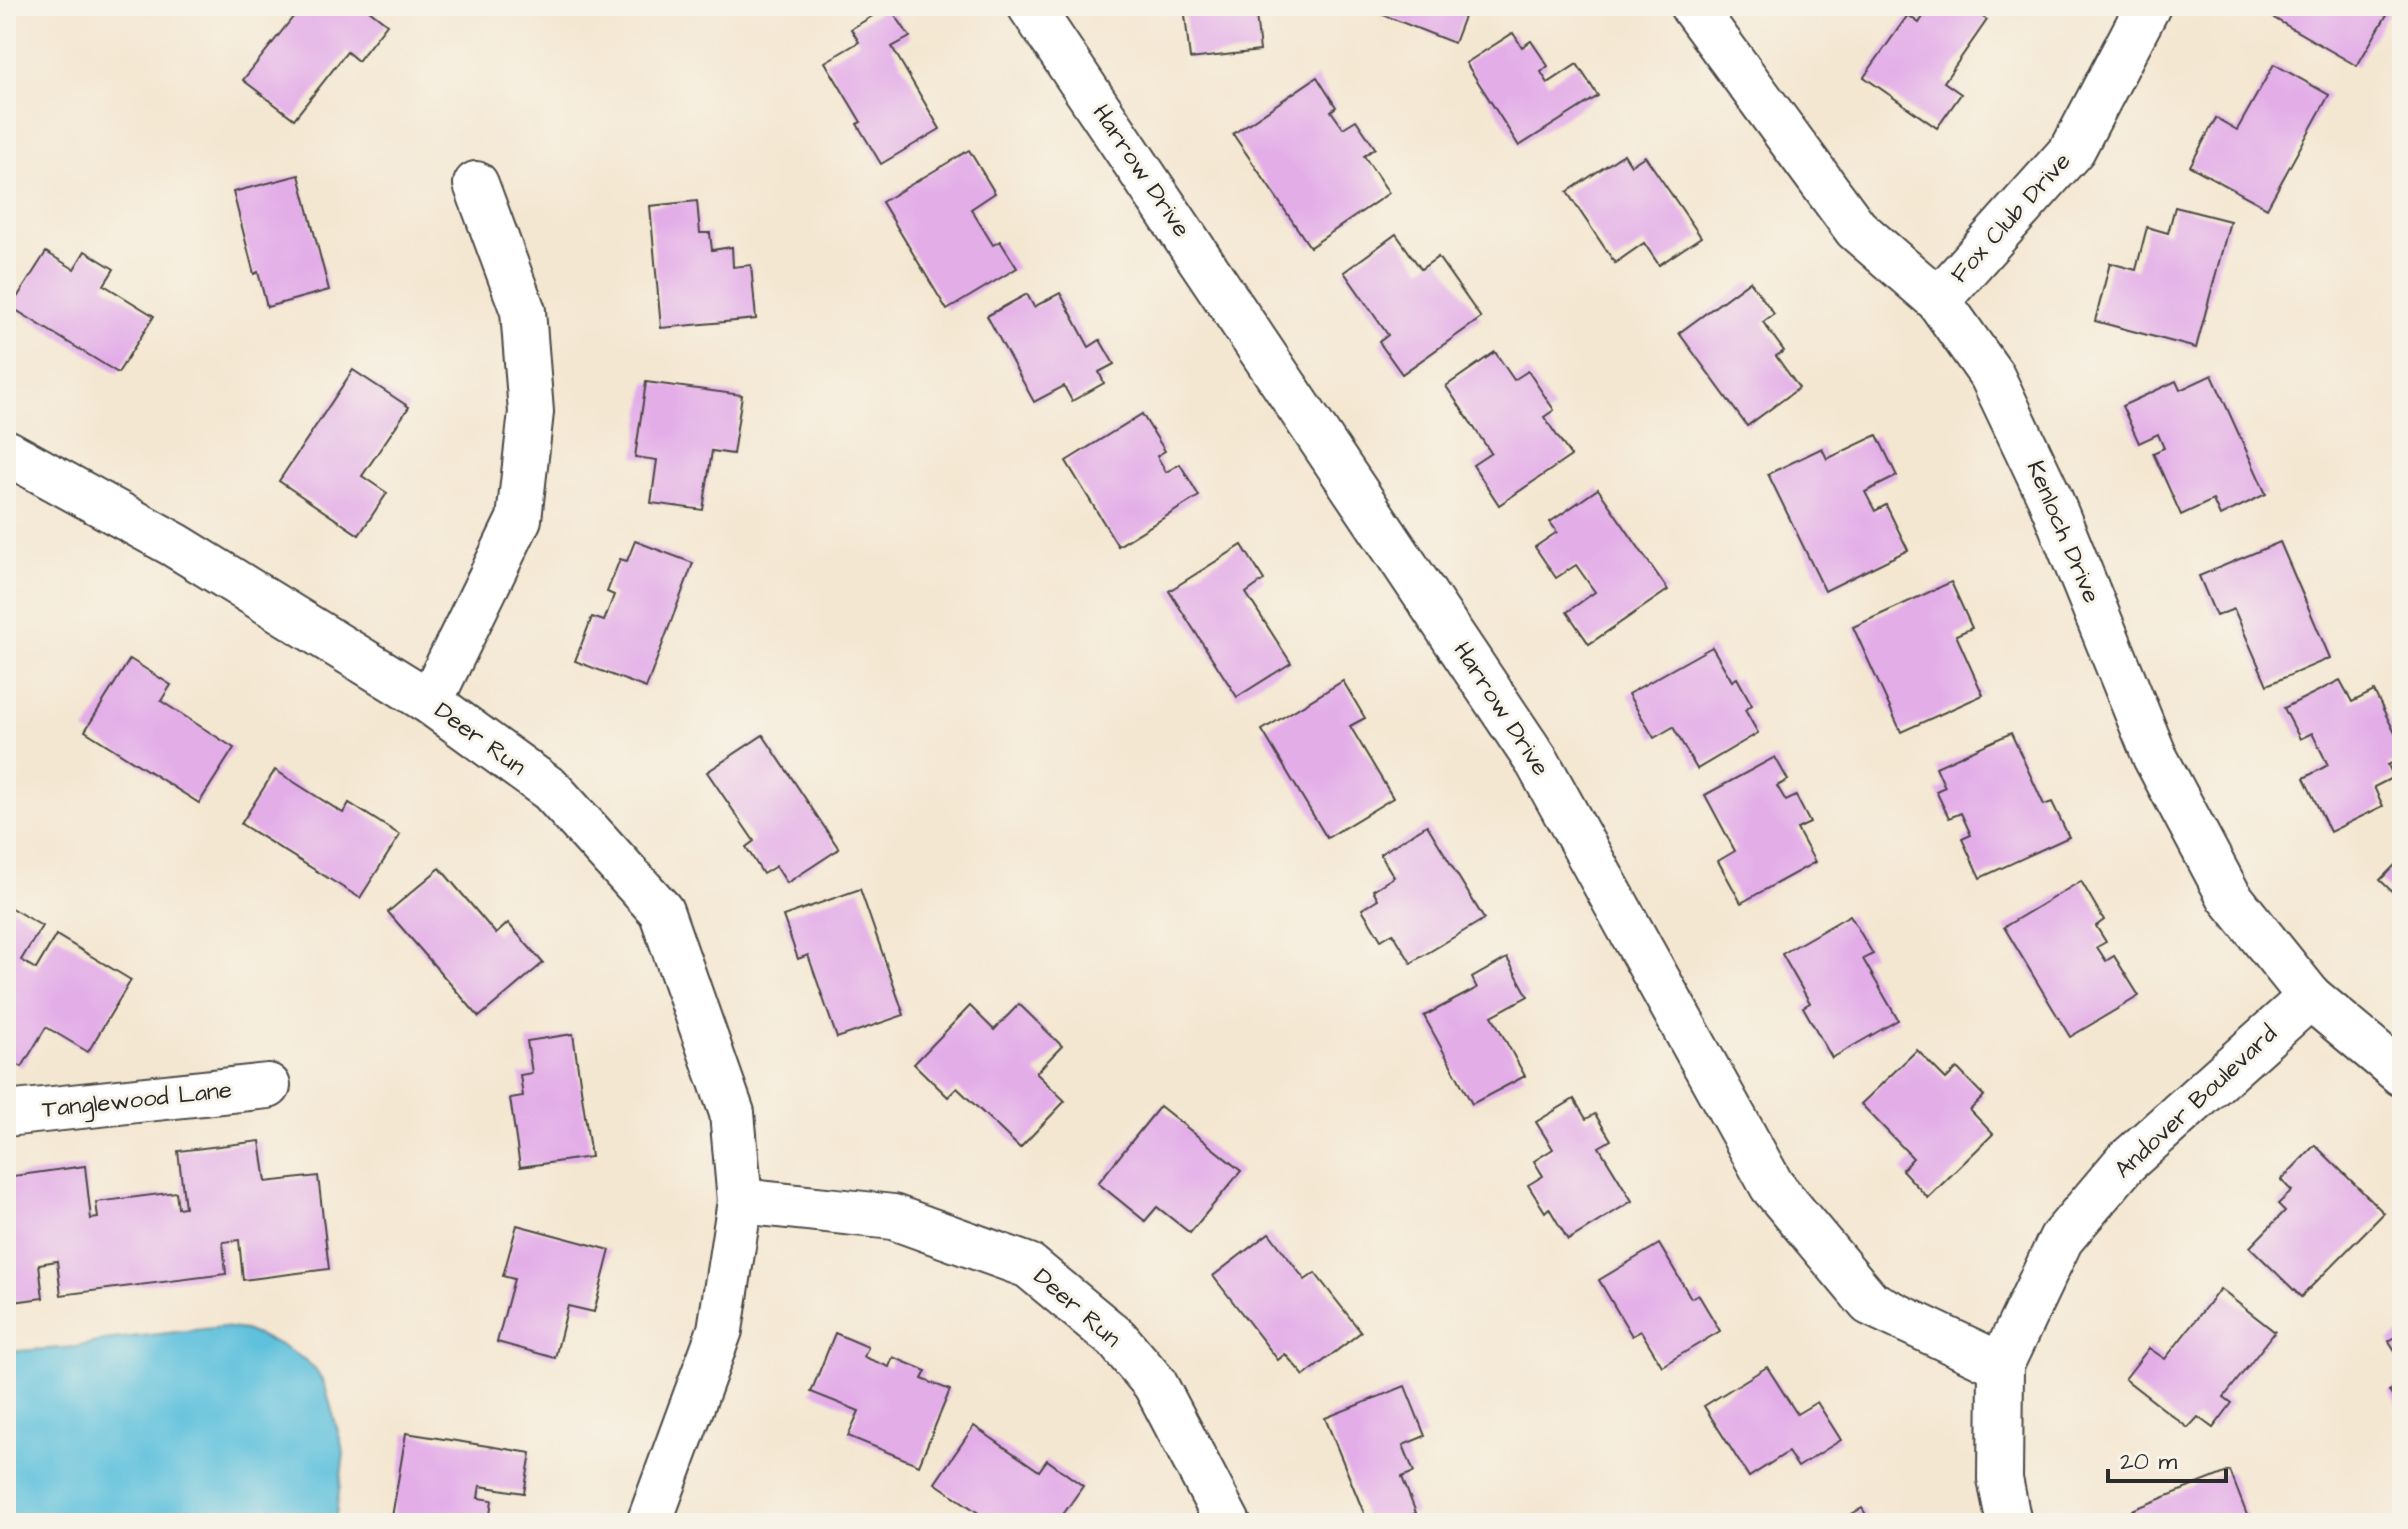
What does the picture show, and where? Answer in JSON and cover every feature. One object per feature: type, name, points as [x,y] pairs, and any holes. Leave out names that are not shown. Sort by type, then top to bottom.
[{"type":"street","name":"Harrow Drive","points":[[1030,6],[1538,763],[1772,1186],[1870,1303],[2001,1365]]},
{"type":"street","name":"Kenloch Drive","points":[[1692,6],[1856,229],[1938,300],[1992,376],[2049,496],[2162,771],[2229,896],[2310,997],[2402,1074]]},
{"type":"street","name":"Fox Club Drive","points":[[1938,300],[2073,149],[2148,6]]},
{"type":"street","points":[[430,702],[519,519],[531,412],[523,311],[476,184]]},
{"type":"street","name":"Deer Run","points":[[6,452],[175,545],[430,702],[551,790],[661,911],[732,1113],[740,1201],[720,1330],[649,1523]]},
{"type":"street","name":"Andover Boulevard","points":[[2009,1523],[2000,1479],[2001,1365],[2061,1239],[2125,1163],[2310,997]]},
{"type":"street","name":"Tanglewood Lane","points":[[6,1114],[268,1086]]},
{"type":"street","name":"Deer Run","points":[[740,1201],[893,1217],[1029,1266],[1117,1339],[1155,1384],[1228,1523]]},
{"type":"water","points":[[222,1327],[245,1330],[276,1343],[305,1360],[315,1369],[325,1386],[344,1453],[335,1523],[6,1523],[6,1352],[76,1347],[105,1340]]},
{"type":"building","points":[[302,6],[364,6],[387,24],[358,61],[347,52],[294,119],[243,80]]},
{"type":"building","points":[[517,6],[548,6],[548,8],[518,12]]},
{"type":"building","points":[[889,6],[910,37],[892,47],[940,129],[881,164],[857,124],[861,122],[825,62],[859,42],[851,29]]},
{"type":"building","points":[[1184,6],[1255,6],[1260,51],[1190,59]]},
{"type":"building","points":[[1361,6],[1468,6],[1454,43]]},
{"type":"building","points":[[1930,6],[1945,14],[1950,6],[1967,6],[1987,20],[1944,82],[1961,94],[1937,128],[1864,77],[1908,15],[1919,23]]},
{"type":"building","points":[[2263,6],[2392,6],[2357,66],[2260,10]]},
{"type":"building","points":[[1513,33],[1522,47],[1531,41],[1548,66],[1541,72],[1548,83],[1577,64],[1598,96],[1519,146],[1466,63]]},
{"type":"building","points":[[2274,64],[2329,95],[2267,208],[2190,166],[2216,118],[2237,130]]},
{"type":"building","points":[[1317,77],[1336,107],[1331,111],[1343,128],[1356,120],[1375,148],[1364,156],[1389,193],[1310,247],[1233,134]]},
{"type":"building","points":[[969,150],[995,193],[971,209],[993,245],[1000,241],[1017,268],[947,310],[882,202]]},
{"type":"building","points":[[1624,154],[1631,165],[1645,156],[1701,237],[1659,265],[1644,243],[1615,263],[1567,192]]},
{"type":"building","points":[[299,175],[329,290],[267,307],[258,272],[254,274],[233,192]]},
{"type":"building","points":[[697,201],[700,233],[710,233],[712,250],[732,247],[733,267],[751,265],[756,319],[661,328],[650,206]]},
{"type":"building","points":[[2175,207],[2230,221],[2196,348],[2095,321],[2110,263],[2136,270],[2147,227],[2168,233]]},
{"type":"building","points":[[1396,234],[1421,269],[1438,257],[1481,318],[1402,374],[1379,342],[1388,335],[1344,272]]},
{"type":"building","points":[[85,251],[114,269],[104,285],[154,316],[118,373],[11,307],[46,252],[74,269]]},
{"type":"building","points":[[1750,281],[1774,314],[1763,322],[1784,351],[1776,356],[1799,388],[1747,426],[1679,333]]},
{"type":"building","points":[[1060,293],[1089,347],[1100,340],[1114,364],[1099,372],[1104,383],[1072,401],[1064,386],[1034,402],[987,316],[1027,294],[1034,307]]},
{"type":"building","points":[[1495,352],[1514,380],[1528,371],[1554,410],[1544,417],[1571,456],[1499,505],[1473,465],[1491,453],[1446,386]]},
{"type":"building","points":[[353,370],[409,407],[362,476],[387,493],[359,535],[279,481]]},
{"type":"building","points":[[2212,375],[2266,494],[2220,516],[2213,500],[2181,515],[2153,453],[2164,448],[2158,434],[2139,443],[2122,406],[2176,381],[2180,390]]},
{"type":"building","points":[[646,382],[742,395],[733,454],[712,451],[703,510],[651,503],[657,460],[635,457]]},
{"type":"building","points":[[1142,414],[1165,451],[1157,456],[1166,472],[1180,464],[1199,496],[1118,546],[1066,461]]},
{"type":"building","points":[[1877,435],[1897,476],[1865,492],[1875,511],[1886,505],[1908,550],[1825,591],[1768,474],[1822,448],[1827,459]]},
{"type":"building","points":[[1598,489],[1668,590],[1589,644],[1567,612],[1595,592],[1576,565],[1556,578],[1535,547],[1557,532],[1550,522]]},
{"type":"building","points":[[635,541],[693,563],[646,688],[575,661],[592,617],[604,621],[614,595],[607,592],[620,559],[627,561]]},
{"type":"building","points":[[2280,542],[2330,658],[2267,685],[2234,609],[2216,616],[2199,576]]},
{"type":"building","points":[[1242,545],[1264,580],[1246,593],[1291,663],[1237,697],[1169,591]]},
{"type":"building","points":[[1951,582],[1972,628],[1956,635],[1983,695],[1901,732],[1853,627]]},
{"type":"building","points":[[1712,647],[1732,681],[1737,678],[1752,705],[1745,710],[1758,733],[1697,769],[1673,727],[1654,738],[1628,694]]},
{"type":"building","points":[[130,659],[171,685],[161,701],[234,748],[199,803],[85,731]]},
{"type":"building","points":[[2340,680],[2352,702],[2374,691],[2402,747],[2402,758],[2388,765],[2394,777],[2374,787],[2383,806],[2330,832],[2304,778],[2328,765],[2312,733],[2300,739],[2284,708]]},
{"type":"building","points":[[1343,681],[1365,718],[1350,726],[1393,798],[1327,838],[1262,730]]},
{"type":"building","points":[[2011,733],[2044,805],[2052,802],[2069,837],[1980,878],[1962,839],[1971,835],[1961,813],[1949,818],[1936,791],[1945,787],[1936,767]]},
{"type":"building","points":[[763,735],[839,849],[787,883],[776,866],[763,874],[746,847],[754,841],[707,772]]},
{"type":"building","points":[[1775,757],[1788,780],[1777,786],[1786,801],[1796,796],[1810,823],[1797,829],[1815,862],[1741,903],[1718,861],[1735,851],[1705,795]]},
{"type":"building","points":[[275,770],[343,813],[349,803],[400,835],[360,898],[241,824]]},
{"type":"building","points":[[1427,825],[1484,919],[1411,963],[1393,933],[1381,940],[1362,909],[1378,899],[1373,890],[1394,877],[1380,854]]},
{"type":"building","points":[[2402,858],[2402,901],[2380,880]]},
{"type":"building","points":[[440,868],[496,934],[508,923],[543,963],[479,1017],[388,912]]},
{"type":"building","points":[[2081,881],[2104,920],[2096,926],[2106,942],[2097,947],[2106,961],[2114,956],[2139,996],[2070,1037],[2004,927]]},
{"type":"building","points":[[860,889],[904,1015],[837,1038],[808,955],[798,959],[783,916]]},
{"type":"building","points":[[6,905],[42,926],[21,960],[36,969],[56,935],[131,980],[88,1052],[46,1027],[22,1067],[6,1058]]},
{"type":"building","points":[[1850,915],[1873,954],[1863,959],[1898,1020],[1832,1058],[1803,1007],[1810,1003],[1782,954]]},
{"type":"building","points":[[1507,958],[1528,996],[1492,1016],[1525,1076],[1472,1104],[1424,1016],[1477,988],[1472,978]]},
{"type":"building","points":[[1019,1004],[1062,1046],[1036,1073],[1065,1101],[1020,1148],[957,1088],[948,1097],[914,1064],[970,1006],[994,1030]]},
{"type":"building","points":[[573,1034],[591,1157],[520,1167],[510,1098],[523,1096],[520,1075],[532,1073],[527,1041]]},
{"type":"building","points":[[1917,1050],[1946,1079],[1957,1068],[1984,1096],[1970,1110],[1993,1134],[1928,1198],[1902,1170],[1913,1158],[1861,1104]]},
{"type":"building","points":[[1574,1099],[1586,1119],[1595,1114],[1611,1140],[1599,1147],[1632,1201],[1568,1240],[1549,1208],[1545,1212],[1528,1185],[1543,1176],[1534,1161],[1553,1149],[1536,1122]]},
{"type":"building","points":[[1160,1106],[1241,1171],[1190,1233],[1157,1207],[1145,1221],[1098,1183]]},
{"type":"building","points":[[260,1141],[266,1182],[318,1176],[329,1269],[243,1280],[239,1240],[223,1242],[226,1274],[61,1295],[57,1261],[39,1264],[43,1298],[6,1303],[6,1177],[85,1166],[91,1219],[98,1218],[96,1202],[176,1192],[178,1208],[185,1207],[178,1151]]},
{"type":"building","points":[[2315,1145],[2384,1213],[2301,1297],[2250,1247],[2285,1211],[2278,1204],[2292,1191],[2281,1180]]},
{"type":"building","points":[[517,1225],[610,1250],[594,1312],[568,1306],[555,1358],[497,1342],[514,1279],[503,1276]]},
{"type":"building","points":[[1269,1233],[1305,1280],[1315,1273],[1361,1332],[1304,1376],[1285,1354],[1278,1360],[1213,1276]]},
{"type":"building","points":[[1659,1244],[1691,1298],[1698,1294],[1720,1331],[1662,1366],[1641,1331],[1632,1336],[1599,1280]]},
{"type":"building","points":[[2220,1289],[2275,1332],[2224,1397],[2232,1403],[2213,1428],[2198,1417],[2188,1428],[2125,1379],[2149,1348],[2165,1359]]},
{"type":"building","points":[[835,1333],[868,1347],[864,1357],[889,1367],[893,1357],[926,1371],[922,1379],[950,1390],[919,1465],[848,1436],[859,1411],[811,1392]]},
{"type":"building","points":[[2402,1333],[2402,1362],[2389,1341]]},
{"type":"building","points":[[1767,1367],[1797,1414],[1817,1402],[1841,1440],[1798,1467],[1788,1452],[1749,1477],[1704,1406]]},
{"type":"building","points":[[2402,1383],[2402,1412],[2389,1391]]},
{"type":"building","points":[[1405,1386],[1425,1436],[1403,1445],[1414,1472],[1402,1477],[1416,1513],[1393,1523],[1368,1523],[1325,1418]]},
{"type":"building","points":[[974,1426],[1039,1471],[1047,1460],[1083,1486],[1057,1523],[993,1523],[935,1483]]},
{"type":"building","points":[[406,1433],[531,1453],[524,1493],[480,1486],[478,1498],[492,1500],[489,1523],[391,1523]]},
{"type":"building","points":[[2230,1471],[2250,1523],[2137,1523],[2132,1510]]},
{"type":"building","points":[[1862,1508],[1871,1523],[1836,1523]]}]
